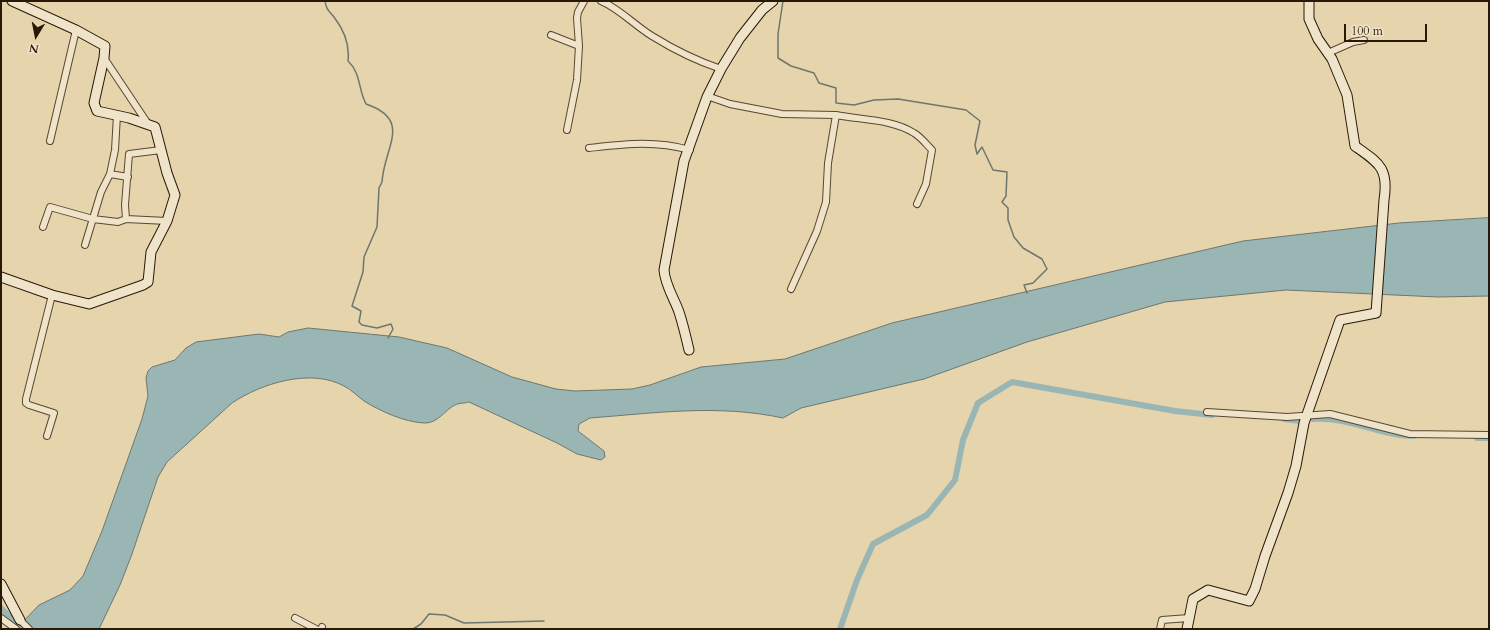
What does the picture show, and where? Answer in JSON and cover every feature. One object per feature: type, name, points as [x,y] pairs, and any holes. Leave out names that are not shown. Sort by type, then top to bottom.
[{"type":"street","points":[[1,277],[52,295],[89,304],[143,285],[148,282],[151,252],[167,221],[175,195],[167,174],[155,127],[97,111],[94,103],[104,58],[105,46],[76,30],[12,1]]},
{"type":"street","points":[[567,130],[577,80],[579,46],[577,18],[578,12],[584,1]]},
{"type":"street","points":[[601,1],[624,15],[651,35],[697,60],[721,69]]},
{"type":"street","points":[[689,350],[679,312],[665,281],[664,270],[683,168],[690,150],[692,137],[700,122],[707,96],[721,69],[740,38],[762,10],[773,1]]},
{"type":"street","points":[[1187,629],[1193,599],[1208,590],[1249,601],[1255,588],[1288,493],[1307,415],[1340,320],[1376,313],[1384,200],[1387,183],[1382,169],[1373,159],[1355,146],[1347,95],[1328,53],[1318,39],[1309,19],[1309,1]]},
{"type":"street","points":[[50,141],[76,30]]},
{"type":"street","points":[[551,35],[579,46]]},
{"type":"street","points":[[1328,53],[1353,42],[1364,40]]},
{"type":"street","points":[[104,58],[117,80],[138,107],[146,123],[149,125]]},
{"type":"street","points":[[707,96],[730,104],[782,114],[836,115],[887,123],[905,128],[915,133],[932,150],[926,184],[918,204]]},
{"type":"street","points":[[791,289],[817,231],[826,202],[828,163],[836,115]]},
{"type":"street","points":[[86,245],[101,192],[110,174],[115,150],[117,116]]},
{"type":"street","points":[[589,148],[633,143],[668,144],[690,150]]},
{"type":"street","points":[[126,219],[125,205],[129,154],[161,150]]},
{"type":"street","points":[[110,174],[128,177]]},
{"type":"street","points":[[43,227],[50,207],[93,219],[118,222],[126,219],[167,221]]},
{"type":"street","points":[[48,436],[54,413],[26,403],[26,399],[52,295]]},
{"type":"street","points":[[1207,412],[1287,417],[1330,414],[1410,434],[1489,435]]},
{"type":"street","points":[[1,584],[20,620],[29,629]]},
{"type":"street","points":[[1,618],[16,629]]},
{"type":"street","points":[[295,618],[320,628]]},
{"type":"street","points":[[1160,629],[1162,620],[1189,618]]},
{"type":"water","points":[[1489,218],[1489,296],[1438,297],[1286,290],[1165,302],[1027,342],[924,379],[801,408],[783,418],[735,411],[687,411],[590,418],[579,424],[578,431],[604,451],[605,457],[601,460],[577,454],[557,443],[469,402],[457,404],[437,419],[429,423],[424,423],[408,421],[377,409],[344,386],[331,381],[317,378],[302,378],[272,384],[258,389],[232,403],[167,462],[158,477],[120,585],[99,629],[16,629],[39,605],[70,590],[83,576],[102,531],[142,419],[148,396],[146,378],[148,371],[152,367],[175,360],[186,348],[196,342],[259,334],[279,337],[288,332],[308,328],[399,337],[447,348],[512,377],[556,389],[575,391],[632,389],[650,385],[701,367],[785,359],[892,323],[1243,241],[1399,223]]},
{"type":"waterway","points":[[325,1],[327,8],[338,22],[346,38],[348,61],[355,71],[366,104],[380,111],[389,118],[392,126],[390,146],[382,182],[379,188],[377,227],[364,257],[363,272],[352,306],[361,311],[359,322],[362,325],[377,328],[391,324],[393,329],[388,338]]},
{"type":"waterway","points":[[783,1],[778,34],[778,58],[791,66],[814,73],[819,83],[836,88],[836,103],[854,105],[874,100],[898,99],[966,110],[980,121],[975,145],[977,154],[982,147],[993,170],[1007,172],[1006,196],[1002,202],[1008,208],[1008,220],[1014,237],[1023,248],[1042,259],[1047,269],[1033,283],[1024,285],[1027,293]]},
{"type":"waterway","points":[[840,629],[857,580],[873,544],[927,515],[955,480],[963,440],[978,403],[1012,382],[1175,411],[1212,415]]},
{"type":"waterway","points":[[1284,419],[1301,421]]},
{"type":"waterway","points":[[1313,419],[1339,420],[1389,433],[1414,436]]},
{"type":"waterway","points":[[1477,438],[1489,438]]},
{"type":"waterway","points":[[1,608],[22,629]]},
{"type":"waterway","points":[[413,629],[421,624],[429,614],[445,615],[464,623],[544,621]]}]
